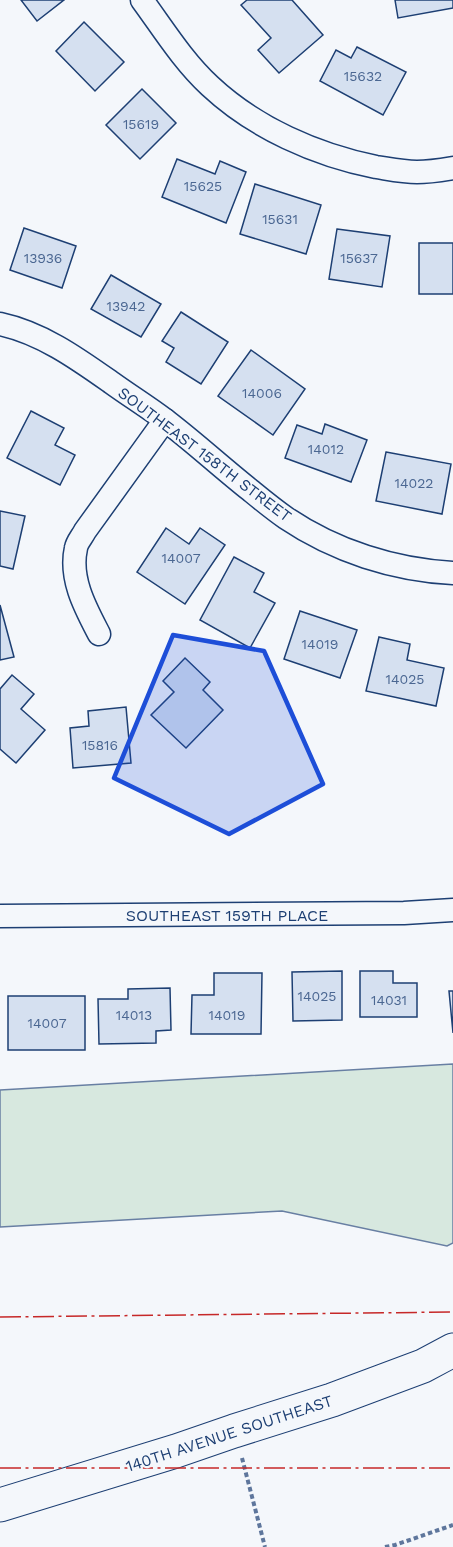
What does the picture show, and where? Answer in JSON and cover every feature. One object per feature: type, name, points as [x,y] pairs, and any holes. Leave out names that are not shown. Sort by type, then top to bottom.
[{"type":"main road","name":"140TH AVENUE SOUTHEAST","points":[[0,1505],[332,1400],[423,1366],[453,1350]]},
{"type":"street","points":[[142,0],[185,60],[211,87],[272,130],[308,147],[355,163],[415,172],[434,172],[453,168]]},
{"type":"street","name":"SOUTHEAST 158TH STREET","points":[[0,324],[39,338],[76,358],[165,420],[286,518],[322,538],[372,559],[428,572],[453,573]]},
{"type":"street","points":[[99,634],[86,609],[78,586],[74,563],[76,546],[165,420]]},
{"type":"street","name":"SOUTHEAST 159TH PLACE","points":[[0,916],[404,913],[453,910]]},
{"type":"path","points":[[234,1431],[265,1547]]},
{"type":"path","points":[[385,1547],[453,1525]]},
{"type":"highlighted area","points":[[173,635],[264,651],[323,784],[229,834],[114,778]]},
{"type":"shaded area","points":[[453,1064],[453,1243],[447,1246],[282,1211],[0,1227],[0,1090]]},
{"type":"building","points":[[21,0],[64,0],[37,21]]},
{"type":"building","points":[[247,0],[292,0],[323,35],[279,73],[258,50],[271,38],[241,5]]},
{"type":"building","points":[[395,0],[453,0],[453,8],[398,18]]},
{"type":"building","points":[[84,22],[124,62],[95,91],[56,51]]},
{"type":"building","points":[[357,47],[406,72],[383,115],[320,81],[336,50],[351,58]]},
{"type":"building","points":[[142,89],[176,123],[140,159],[106,125]]},
{"type":"building","points":[[177,159],[215,174],[220,161],[246,172],[226,223],[162,197]]},
{"type":"building","points":[[255,184],[321,205],[306,254],[240,234]]},
{"type":"building","points":[[24,228],[76,246],[62,288],[10,270]]},
{"type":"building","points":[[337,229],[390,236],[382,287],[329,279]]},
{"type":"building","points":[[419,243],[453,243],[453,294],[419,294]]},
{"type":"building","points":[[111,275],[161,304],[141,337],[91,309]]},
{"type":"building","points":[[181,312],[228,342],[201,384],[166,362],[174,348],[162,341]]},
{"type":"building","points":[[251,350],[305,389],[273,435],[218,396]]},
{"type":"building","points":[[31,411],[64,428],[55,445],[75,455],[60,485],[7,458]]},
{"type":"building","points":[[325,424],[367,440],[351,482],[285,458],[297,425],[322,434]]},
{"type":"building","points":[[386,452],[451,464],[442,514],[376,501]]},
{"type":"building","points":[[0,511],[25,516],[13,569],[0,566]]},
{"type":"building","points":[[166,528],[189,544],[200,528],[225,545],[185,604],[137,572]]},
{"type":"building","points":[[234,557],[264,573],[254,592],[275,603],[250,648],[200,620]]},
{"type":"building","points":[[0,605],[14,657],[0,660]]},
{"type":"building","points":[[300,611],[357,630],[340,678],[284,659]]},
{"type":"building","points":[[379,637],[410,644],[407,660],[444,668],[436,706],[366,691]]},
{"type":"building","points":[[185,658],[210,682],[203,690],[223,710],[186,748],[151,715],[174,692],[163,681]]},
{"type":"building","points":[[12,675],[34,694],[21,709],[45,730],[16,763],[0,749],[0,689]]},
{"type":"building","points":[[126,707],[131,763],[73,768],[70,728],[89,726],[88,711]]},
{"type":"building","points":[[342,971],[342,1020],[293,1021],[292,972]]},
{"type":"building","points":[[360,971],[393,971],[393,983],[417,983],[417,1017],[360,1017]]},
{"type":"building","points":[[214,973],[262,973],[261,1034],[191,1034],[192,995],[214,995]]},
{"type":"building","points":[[170,988],[171,1030],[156,1031],[156,1043],[99,1044],[98,999],[128,999],[128,989]]},
{"type":"building","points":[[449,991],[453,991],[453,1033]]},
{"type":"building","points":[[8,996],[85,996],[85,1050],[8,1050]]},
{"type":"power","points":[[0,1317],[453,1312]]},
{"type":"power","points":[[0,1468],[453,1468]]}]
